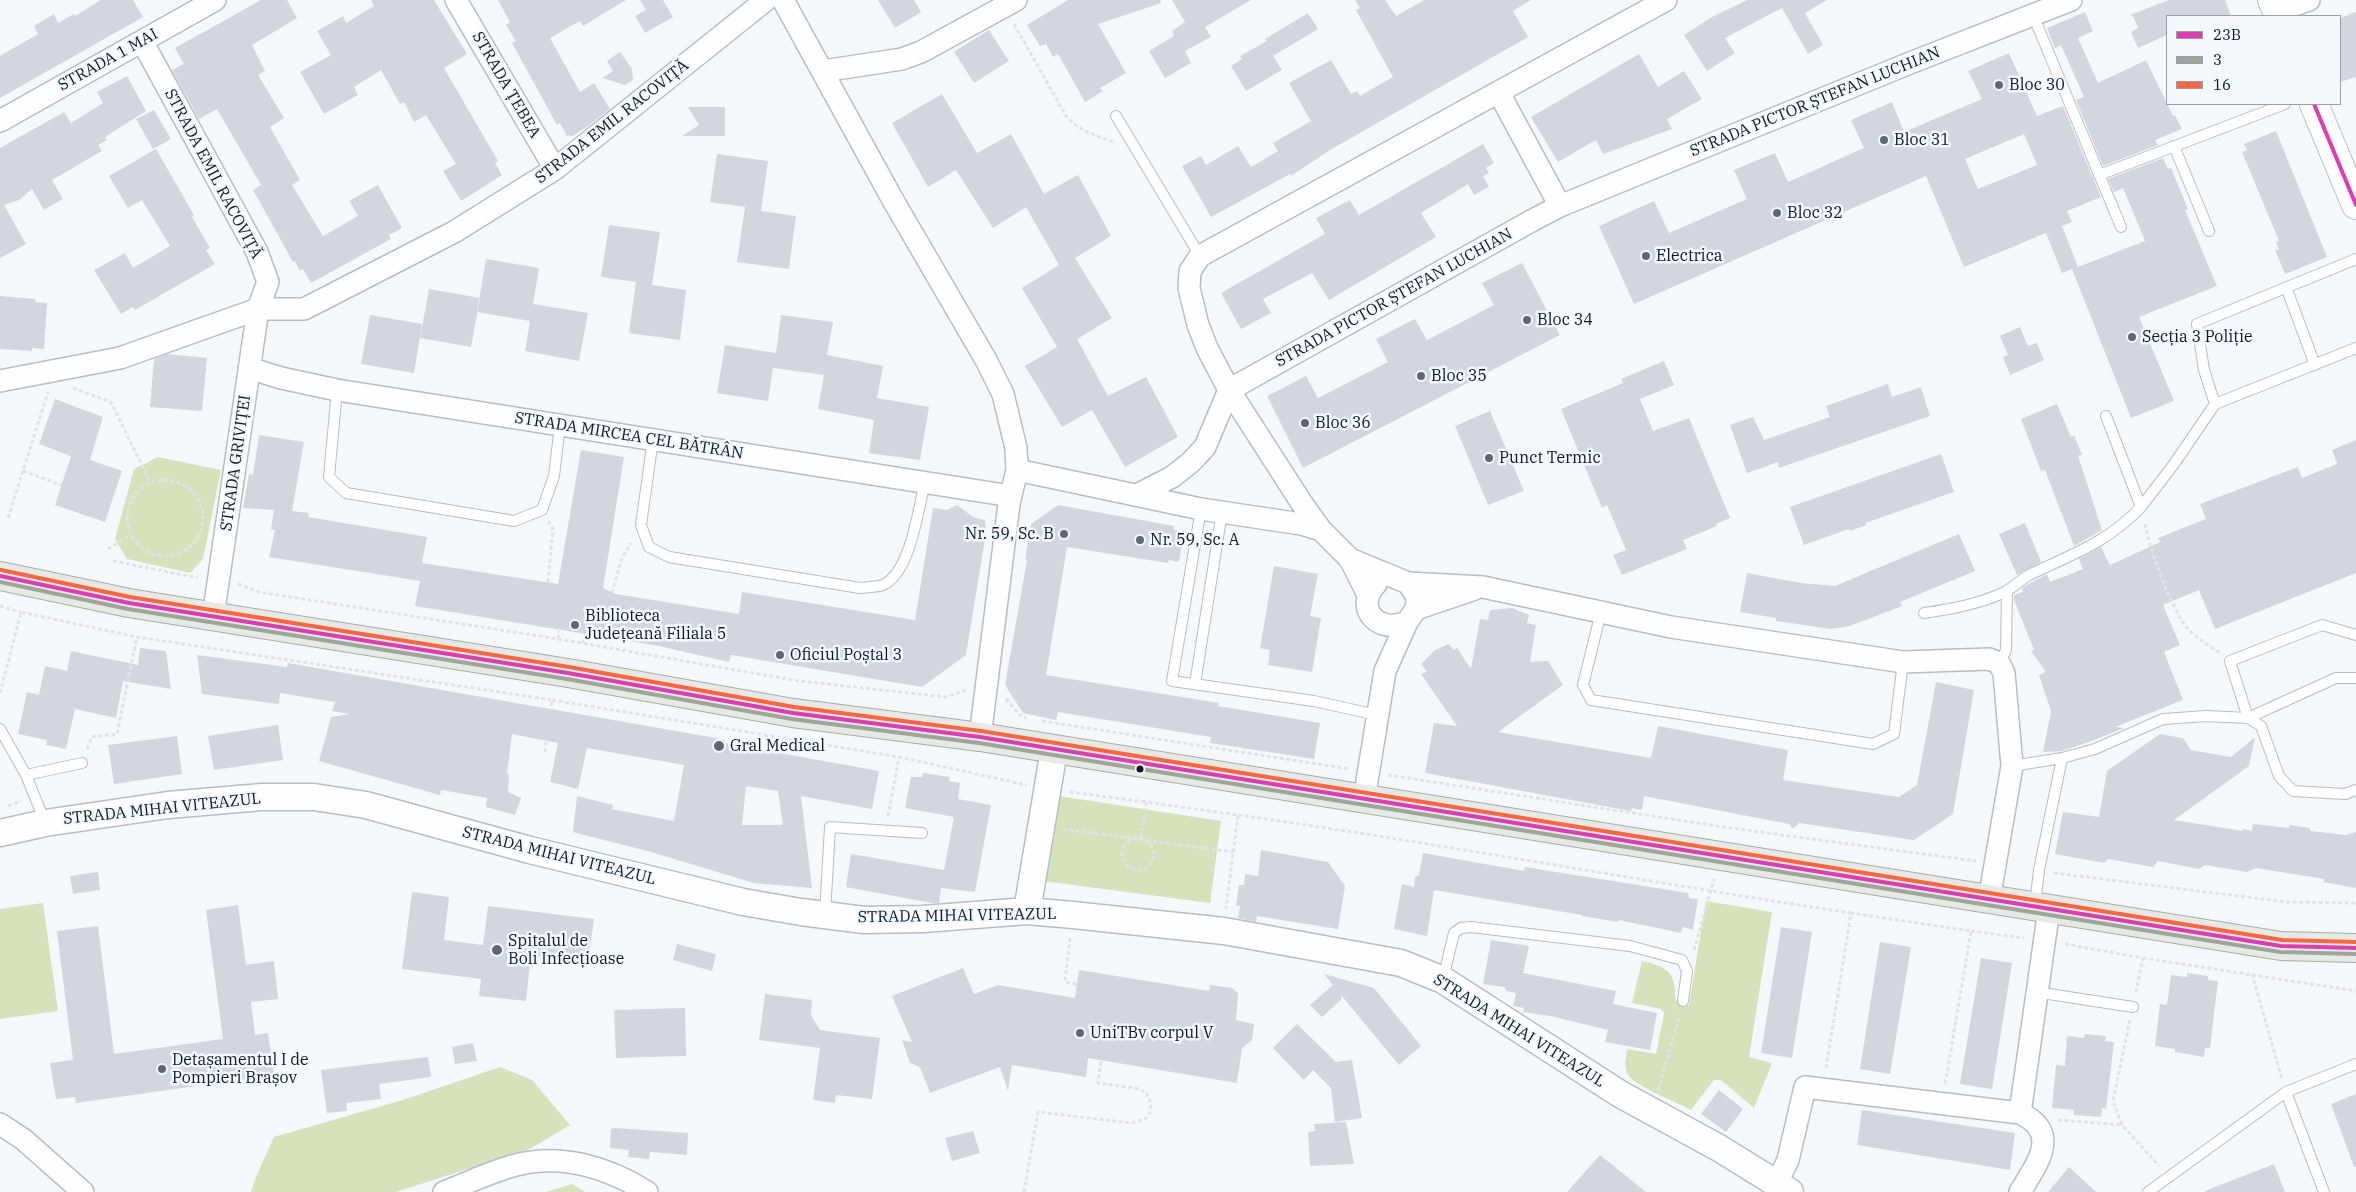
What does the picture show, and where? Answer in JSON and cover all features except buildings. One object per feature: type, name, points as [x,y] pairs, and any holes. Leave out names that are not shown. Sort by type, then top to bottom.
[{"type":"main road","points":[[2314,105],[2356,205]]},
{"type":"main road","points":[[0,576],[129,603],[793,712],[980,737],[2281,946],[2356,948]]},
{"type":"street","name":"STRADA 1 MAI","points":[[0,121],[215,0]]},
{"type":"street","name":"STRADA ȚEBEA","points":[[456,0],[555,169]]},
{"type":"street","name":"STRADA EMIL RACOVIȚĂ","points":[[0,381],[120,358],[258,309],[304,309],[454,232],[555,169],[766,0]]},
{"type":"street","points":[[783,0],[894,202],[986,360],[1003,394],[1016,448],[1017,470],[1011,496],[980,737]]},
{"type":"street","name":"STRADA PICTOR ȘTEFAN LUCHIAN","points":[[1229,390],[1560,206],[2038,9],[2072,0]]},
{"type":"street","points":[[2276,9],[2309,0]]},
{"type":"street","points":[[823,72],[893,60],[922,52],[1010,3]]},
{"type":"street","points":[[1483,587],[1411,616],[1396,627],[1385,626],[1378,622],[1368,609],[1368,595],[1350,559],[1322,530],[1301,502],[1229,390],[1198,325],[1190,288],[1190,271],[1200,256],[1499,93],[1655,3]]},
{"type":"street","name":"STRADA EMIL RACOVIȚĂ","points":[[142,41],[257,252],[268,282],[258,309]]},
{"type":"street","points":[[1499,93],[1560,206]]},
{"type":"street","name":"STRADA GRIVIȚEI","points":[[213,617],[258,309]]},
{"type":"street","name":"STRADA MIRCEA CEL BĂTRÂN","points":[[249,368],[281,378],[338,390],[1011,496]]},
{"type":"street","points":[[1137,495],[1172,477],[1190,463],[1205,447],[1229,390]]},
{"type":"street","points":[[1017,470],[1201,509],[1301,524],[1322,530]]},
{"type":"street","points":[[1350,559],[1402,580],[1416,595],[1411,616],[1386,671],[1364,798]]},
{"type":"street","points":[[1368,595],[1380,581],[1402,580],[1483,587],[1671,627],[1903,662],[1989,659],[1999,663],[2004,673],[2012,766],[1989,900]]},
{"type":"street","points":[[1378,622],[1386,671]]},
{"type":"street","points":[[1027,912],[1054,750]]},
{"type":"street","name":"STRADA MIHAI VITEAZUL","points":[[0,834],[45,822],[226,800],[286,796],[340,800],[530,850],[743,902],[825,915],[864,920],[923,919],[1027,912],[1224,931],[1401,963],[1443,980],[1620,1094],[1719,1148],[1783,1189],[1805,1087],[2025,1115]]},
{"type":"street","points":[[2020,1192],[2044,1142],[2041,1127],[2025,1115],[2036,992],[2043,940],[2042,908]]},
{"type":"street","points":[[0,1124],[23,1139],[83,1192]]},
{"type":"street","points":[[0,1145],[23,1139]]},
{"type":"street","points":[[444,1192],[516,1165],[556,1160],[599,1169],[625,1178],[648,1192]]},
{"type":"lane","points":[[2038,9],[2121,227]]},
{"type":"lane","points":[[2100,175],[2282,105]]},
{"type":"lane","points":[[1116,116],[1200,256]]},
{"type":"lane","points":[[2174,146],[2209,231]]},
{"type":"lane","points":[[2215,404],[2204,370],[2197,324],[2356,259]]},
{"type":"lane","points":[[2286,287],[2314,365]]},
{"type":"lane","points":[[1924,613],[1962,608],[2007,591],[2028,576],[2098,543],[2129,520],[2141,507],[2174,464],[2215,404],[2356,348]]},
{"type":"lane","points":[[338,390],[329,477],[346,493],[514,521],[542,510],[554,476],[560,425]]},
{"type":"lane","points":[[2106,416],[2141,507]]},
{"type":"lane","points":[[653,440],[640,525],[649,547],[669,557],[860,588],[883,585],[897,573],[906,558],[925,482]]},
{"type":"lane","points":[[1201,509],[1172,681],[1314,701],[1377,715]]},
{"type":"lane","points":[[1195,684],[1222,512]]},
{"type":"lane","points":[[1999,663],[2006,650],[2007,591]]},
{"type":"lane","points":[[1602,612],[1583,685],[1590,700],[1873,744],[1894,734],[1903,662]]},
{"type":"lane","points":[[2356,635],[2322,625],[2230,661],[2248,718],[2261,726],[2279,776],[2293,790],[2345,794],[2356,790]]},
{"type":"lane","points":[[2012,766],[2062,758],[2095,749],[2163,719],[2206,716],[2248,718],[2336,678],[2356,678]]},
{"type":"lane","points":[[0,730],[26,775],[45,822]]},
{"type":"lane","points":[[2042,908],[2039,870],[2062,758]]},
{"type":"lane","points":[[26,775],[82,763]]},
{"type":"lane","points":[[825,915],[830,827],[922,834]]},
{"type":"lane","points":[[1443,980],[1454,933],[1461,928],[1471,927],[1630,946],[1682,960],[1688,971],[1683,1001]]},
{"type":"lane","points":[[2036,992],[2133,1007]]},
{"type":"lane","points":[[2148,1192],[2286,1092],[2356,1064]]},
{"type":"lane","points":[[2286,1092],[2324,1192]]},
{"type":"path","points":[[1010,3],[1066,116],[1075,126],[1136,149]]},
{"type":"path","points":[[67,386],[111,402],[150,482]]},
{"type":"path","points":[[8,518],[49,391]]},
{"type":"path","points":[[23,471],[62,484]]},
{"type":"path","points":[[175,481],[186,486],[195,495],[201,506],[200,531],[194,542],[185,550],[161,555],[149,552],[138,545],[131,535],[127,523],[127,510],[136,494],[150,482],[175,481]]},
{"type":"path","points":[[2141,507],[2147,536],[2157,563],[2174,604],[2188,629],[2230,661]]},
{"type":"path","points":[[542,510],[553,529],[548,582]]},
{"type":"path","points":[[612,593],[622,558],[640,525]]},
{"type":"path","points":[[108,549],[131,535]]},
{"type":"path","points":[[114,561],[191,578],[220,577],[258,592],[583,643],[799,681],[946,697],[964,689],[1004,697],[1022,718],[1723,827],[1995,864]]},
{"type":"path","points":[[0,606],[137,638],[552,700],[899,757],[1047,789],[1379,835],[1711,892],[1851,914],[2043,940],[2143,958],[2356,991]]},
{"type":"path","points":[[0,693],[20,612]]},
{"type":"path","points":[[558,639],[559,631]]},
{"type":"path","points":[[583,643],[584,635]]},
{"type":"path","points":[[82,763],[92,737],[117,734],[137,638]]},
{"type":"path","points":[[551,709],[552,700]]},
{"type":"path","points":[[545,752],[546,740]]},
{"type":"path","points":[[885,831],[899,757]]},
{"type":"path","points":[[0,808],[36,796]]},
{"type":"path","points":[[1141,838],[1146,802]]},
{"type":"path","points":[[1224,931],[1238,815]]},
{"type":"path","points":[[1040,826],[1141,838],[1233,852]]},
{"type":"path","points":[[1688,971],[1711,892],[1723,827]]},
{"type":"path","points":[[1141,838],[1151,845],[1153,861],[1145,869],[1134,870],[1125,865],[1122,850],[1132,839],[1141,838]]},
{"type":"path","points":[[2039,870],[2287,902],[2356,903]]},
{"type":"path","points":[[1823,1089],[1851,914]]},
{"type":"path","points":[[1942,1104],[1971,931]]},
{"type":"path","points":[[1070,943],[1065,982],[1077,984]]},
{"type":"path","points":[[2143,958],[2113,1101],[2122,1125],[2168,1176]]},
{"type":"path","points":[[2252,974],[2286,1092]]},
{"type":"path","points":[[1652,1111],[1667,1064],[1683,1001]]},
{"type":"path","points":[[1024,1192],[1038,1112],[1132,1123],[1144,1119],[1151,1111],[1150,1101],[1146,1092],[1135,1088],[1098,1083],[1101,1061]]},
{"type":"path","points":[[2025,1115],[2122,1125]]},
{"type":"green space","points":[[158,457],[221,470],[203,559],[190,573],[127,559],[115,539],[134,469]]},
{"type":"green space","points":[[1059,796],[1221,821],[1210,903],[1043,881]]},
{"type":"green space","points":[[1706,901],[1772,912],[1749,1057],[1772,1063],[1754,1108],[1721,1080],[1714,1080],[1691,1110],[1640,1085],[1629,1076],[1626,1070],[1627,1049],[1656,1054],[1664,1013],[1661,1009],[1632,1003],[1642,961],[1658,965],[1669,972],[1674,983],[1675,1000],[1689,1005]]},
{"type":"green space","points":[[43,903],[58,1011],[0,1019],[0,909]]},
{"type":"green space","points":[[500,1067],[532,1080],[570,1125],[530,1149],[396,1192],[251,1192],[274,1137],[406,1099]]},
{"type":"green space","points":[[572,1184],[585,1192],[546,1192]]},
{"type":"transit line","name":"23B","points":[[2314,105],[2356,205]]},
{"type":"transit line","name":"16","points":[[1,570],[130,597],[569,667],[794,707],[981,731],[2282,940],[2356,942]]},
{"type":"transit line","name":"23B","points":[[0,576],[129,603],[568,673],[793,713],[980,737],[2281,946],[2356,948]]},
{"type":"transit line","name":"3","points":[[0,582],[128,609],[567,679],[792,719],[979,743],[2280,952],[2356,954]]},
{"type":"place","name":"Bloc 30","points":[[1999,85]]},
{"type":"place","name":"Bloc 31","points":[[1884,140]]},
{"type":"place","name":"Bloc 32","points":[[1777,213]]},
{"type":"place","name":"Electrica","points":[[1646,256]]},
{"type":"place","name":"Bloc 34","points":[[1527,320]]},
{"type":"place","name":"Secția 3 Poliție","points":[[2132,337]]},
{"type":"place","name":"Bloc 35","points":[[1421,376]]},
{"type":"place","name":"Bloc 36","points":[[1305,423]]},
{"type":"place","name":"Punct Termic","points":[[1489,458]]},
{"type":"place","name":"Nr. 59, Sc. B","points":[[1064,534]]},
{"type":"place","name":"Nr. 59, Sc. A","points":[[1140,540]]},
{"type":"place","name":"Biblioteca Județeană Filiala 5","points":[[575,625]]},
{"type":"place","name":"Oficiul Poștal 3","points":[[780,655]]},
{"type":"place","name":"Gral Medical","points":[[719,746]]},
{"type":"place","name":"Spitalul de Boli Infecțioase","points":[[497,950]]},
{"type":"place","name":"UniTBv corpul V","points":[[1080,1033]]},
{"type":"place","name":"Detașamentul I de Pompieri Brașov","points":[[162,1069]]}]
